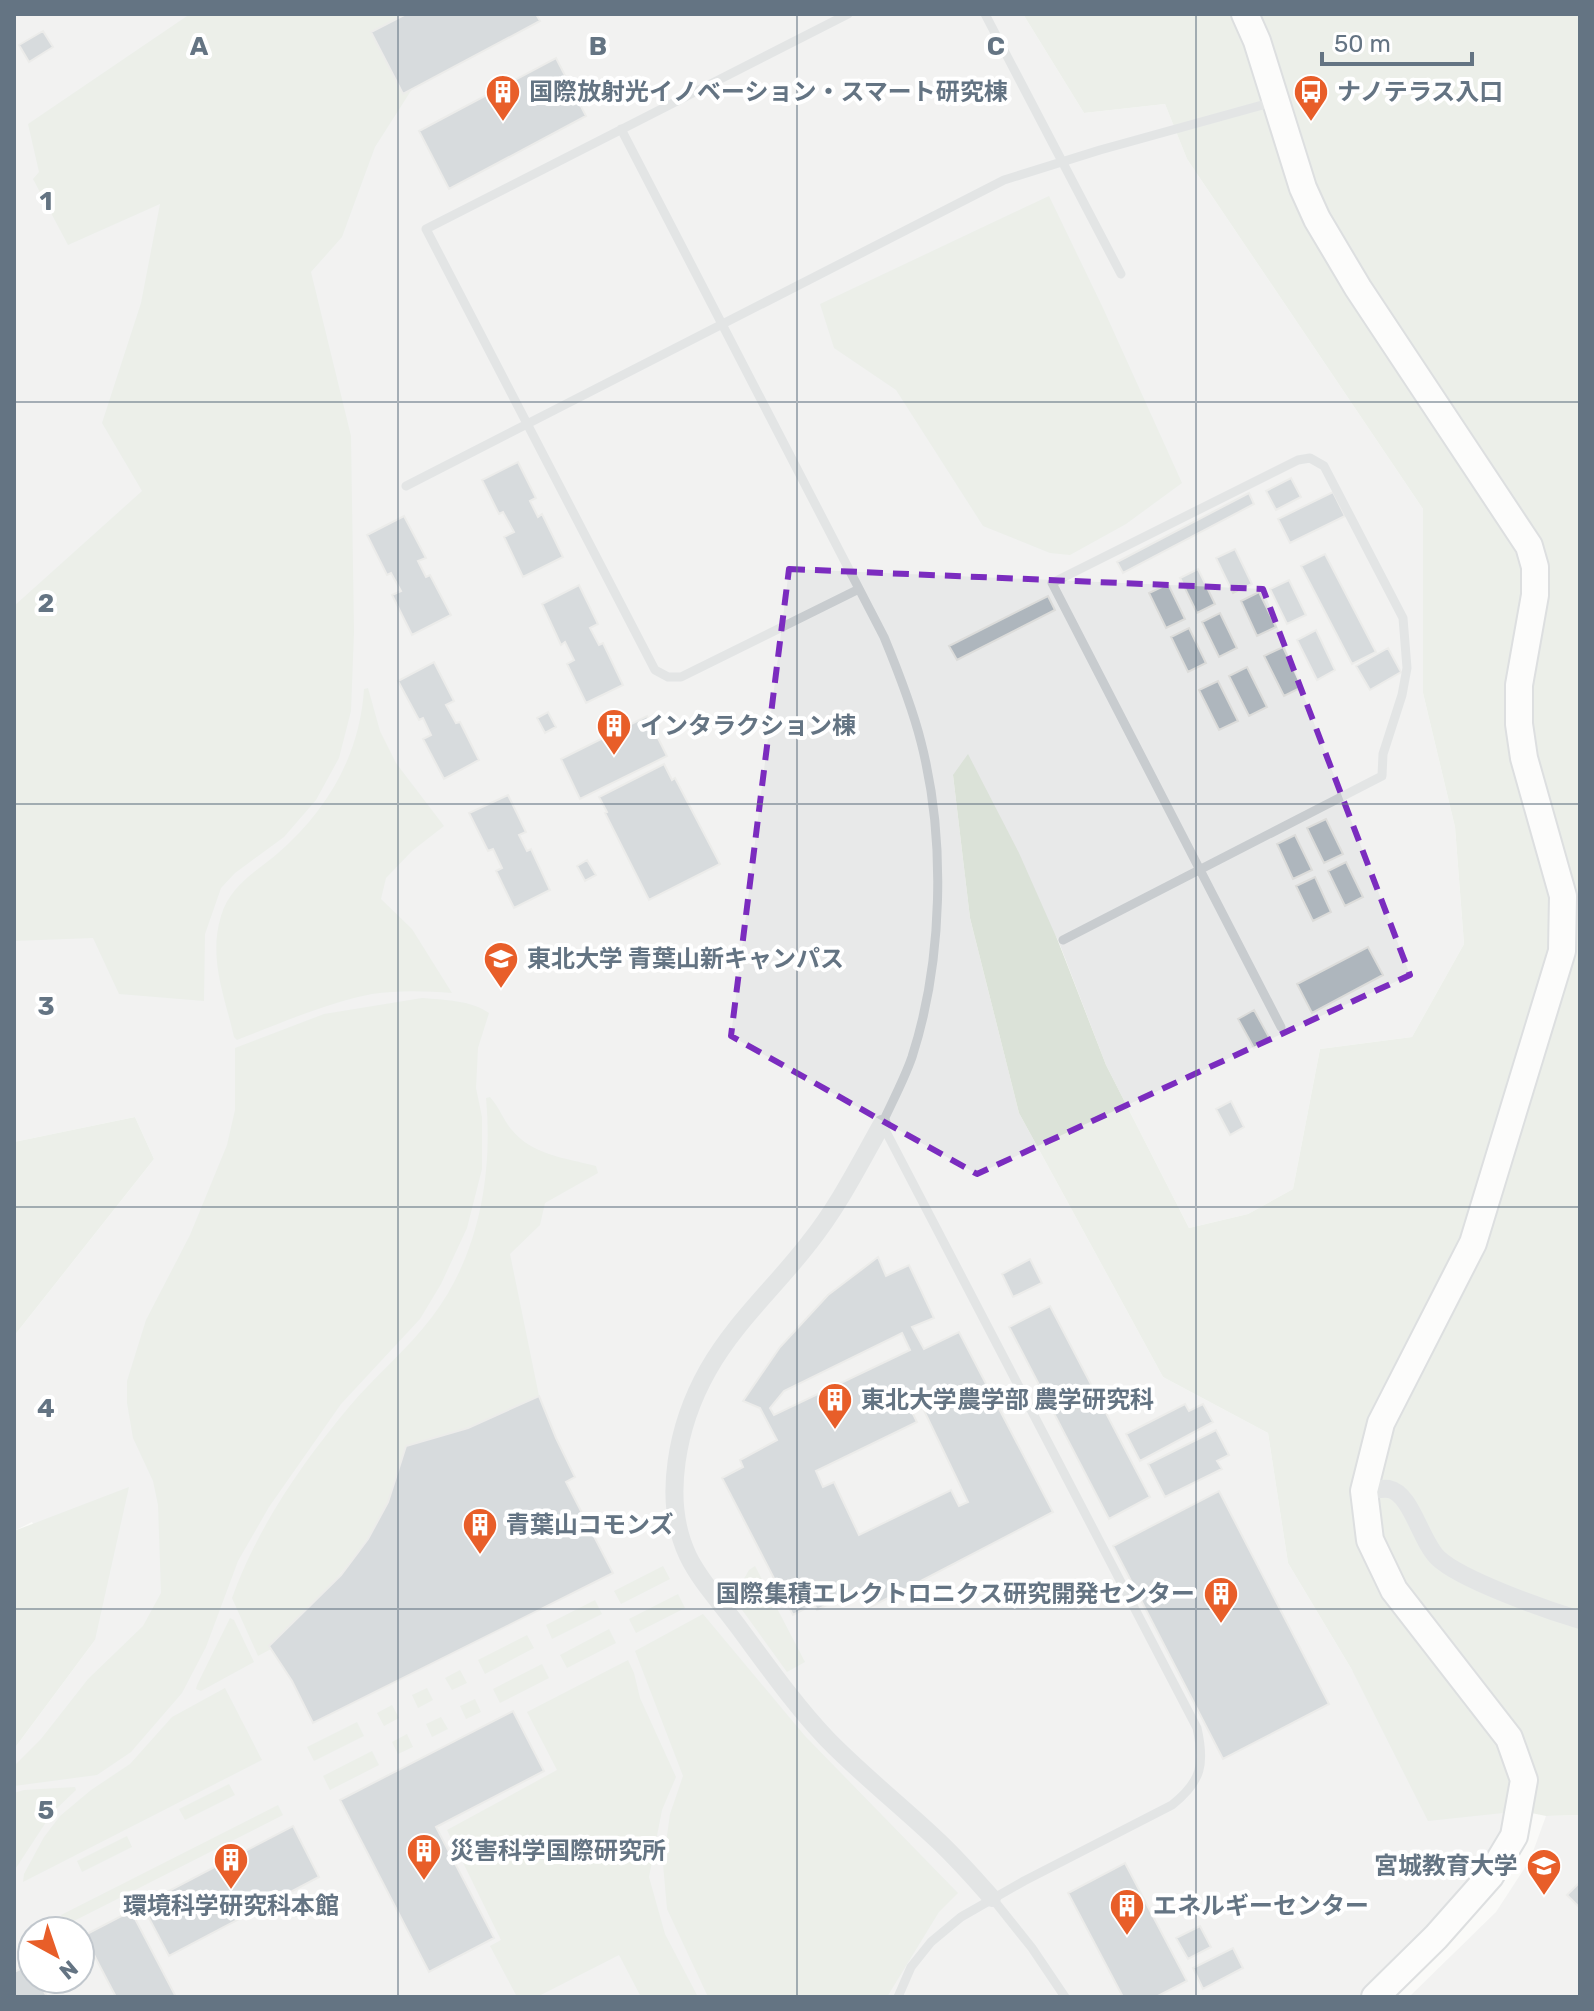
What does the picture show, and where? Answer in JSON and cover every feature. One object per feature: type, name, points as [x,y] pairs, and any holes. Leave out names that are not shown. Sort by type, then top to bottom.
[{"type":"street","points":[[1245,14],[1303,188],[1317,219],[1412,373],[1529,546],[1535,567],[1535,595],[1519,685],[1519,724],[1530,784],[1563,896],[1562,951],[1473,1243],[1381,1423],[1364,1491],[1370,1540],[1394,1590],[1509,1738],[1524,1780],[1514,1836],[1490,1876],[1436,1937],[1375,1997]]},
{"type":"street","points":[[882,1124],[845,1191],[812,1240],[727,1338],[706,1373],[689,1414],[678,1454],[675,1486],[677,1515],[687,1555],[699,1575],[780,1684],[826,1738],[935,1837],[992,1898]]},
{"type":"street","points":[[1364,1491],[1390,1489],[1404,1498],[1438,1558],[1478,1582],[1580,1620]]},
{"type":"lane","points":[[848,14],[426,229],[655,670],[668,677],[681,677],[859,589]]},
{"type":"lane","points":[[985,14],[1121,274]]},
{"type":"lane","points":[[406,486],[1004,180],[1276,102]]},
{"type":"lane","points":[[621,129],[859,589],[901,678],[921,743],[933,814],[937,886],[933,962],[911,1060],[882,1124],[1197,1728],[1203,1755],[1198,1777],[1187,1794],[1172,1805],[961,1917],[931,1942],[911,1967],[898,1997]]},
{"type":"lane","points":[[1063,940],[1199,871],[1382,776],[1383,754],[1402,695],[1407,668],[1403,618],[1324,466],[1310,458],[1298,460],[1052,583],[1199,871],[1281,1027]]},
{"type":"lane","points":[[992,1898],[1032,1948],[1065,1997]]},
{"type":"highlighted area","points":[[789,569],[1263,589],[1410,975],[977,1174],[731,1036]]},
{"type":"shaded area","name":"東北大学 青葉山新キャンパス","points":[[14,14],[1023,14],[1084,113],[1165,104],[1187,159],[1423,509],[1423,693],[1455,827],[1464,944],[1412,1037],[1320,1049],[1293,1189],[1248,1214],[1189,1228],[1106,1065],[1058,940],[953,775],[970,918],[1019,1113],[1163,1377],[1268,1433],[1288,1563],[1352,1670],[1506,1813],[1502,1834],[1484,1865],[1365,1997],[14,1997],[14,1749],[95,1640],[32,1522],[14,1531],[14,1336],[154,1159],[135,1117],[14,1142]]},
{"type":"shaded area","points":[[190,14],[460,14],[375,147],[342,237],[311,272],[351,436],[354,632],[351,711],[339,758],[316,800],[284,837],[235,873],[221,888],[205,934],[204,1001],[119,994],[93,938],[14,941],[14,606],[142,491],[102,423],[141,303],[160,204],[68,245],[33,179],[39,172],[28,124]]},
{"type":"shaded area","points":[[1023,14],[1580,14],[1580,1815],[1546,1816],[1522,1811],[1428,1821],[1352,1670],[1288,1563],[1268,1433],[1163,1377],[1019,1113],[970,918],[953,775],[968,754],[1019,853],[1058,941],[1106,1065],[1189,1228],[1248,1214],[1293,1189],[1320,1049],[1412,1037],[1464,944],[1455,827],[1423,693],[1423,509],[1187,159],[1165,104],[1084,113]]},
{"type":"shaded area","points":[[1049,196],[1182,483],[1126,524],[1070,555],[1050,553],[983,526],[896,390],[834,348],[820,304]]},
{"type":"shaded area","points":[[368,688],[380,731],[396,763],[444,826],[412,851],[386,878],[381,899],[412,929],[452,993],[412,991],[372,994],[321,1008],[237,1040],[217,962],[217,932],[221,916],[230,896],[295,837],[338,780],[356,737],[364,689]]},
{"type":"shaded area","points":[[422,998],[466,1003],[489,1013],[478,1048],[476,1088],[482,1117],[482,1169],[467,1228],[441,1284],[420,1319],[341,1404],[269,1507],[238,1561],[206,1647],[182,1693],[131,1752],[97,1775],[14,1786],[14,1766],[41,1739],[88,1679],[143,1626],[161,1593],[158,1505],[153,1481],[133,1438],[127,1381],[146,1320],[190,1235],[227,1145],[235,1110],[235,1048],[324,1014]]},
{"type":"shaded area","points":[[490,1097],[519,1138],[550,1154],[596,1166],[598,1173],[545,1203],[540,1225],[510,1254],[539,1396],[468,1428],[406,1446],[387,1504],[350,1563],[270,1645],[271,1649],[258,1656],[232,1598],[242,1572],[282,1497],[314,1451],[359,1396],[422,1329],[448,1293],[472,1241],[479,1213],[487,1156],[486,1098]]},
{"type":"shaded area","points":[[135,1117],[154,1159],[14,1336],[14,1142]]},
{"type":"shaded area","points":[[129,1487],[95,1640],[14,1749],[14,1531]]},
{"type":"shaded area","points":[[663,1566],[670,1579],[621,1604],[614,1591]]},
{"type":"shaded area","points":[[755,1566],[805,1662],[787,1672],[735,1600],[746,1592],[742,1582]]},
{"type":"shaded area","points":[[678,1594],[685,1608],[636,1633],[629,1619]]},
{"type":"shaded area","points":[[595,1600],[602,1614],[552,1639],[546,1625]]},
{"type":"shaded area","points":[[703,1614],[805,1736],[958,1893],[939,1912],[887,1997],[708,1997],[667,1909],[663,1864],[670,1814],[683,1776],[635,1651]]},
{"type":"shaded area","points":[[230,1618],[234,1620],[254,1662],[201,1691],[196,1689],[197,1685]]},
{"type":"shaded area","points":[[609,1629],[616,1643],[567,1668],[560,1655]]},
{"type":"shaded area","points":[[527,1635],[534,1648],[485,1674],[478,1660]]},
{"type":"shaded area","points":[[628,1660],[640,1698],[676,1777],[662,1810],[649,1877],[665,1934],[698,1997],[641,1997],[619,1955],[537,1997],[517,1997],[490,1946],[501,1940],[447,1830],[557,1770],[527,1712]]},
{"type":"shaded area","points":[[542,1664],[549,1678],[500,1703],[493,1689]]},
{"type":"shaded area","points":[[460,1670],[467,1683],[452,1690],[445,1678]]},
{"type":"shaded area","points":[[225,1688],[262,1760],[23,1882],[24,1874],[44,1837],[60,1816],[130,1764],[172,1717]]},
{"type":"shaded area","points":[[427,1688],[433,1700],[418,1708],[412,1695]]},
{"type":"shaded area","points":[[475,1699],[481,1712],[466,1719],[460,1706]]},
{"type":"shaded area","points":[[392,1705],[399,1718],[384,1726],[377,1713]]},
{"type":"shaded area","points":[[441,1717],[448,1729],[432,1737],[426,1724]]},
{"type":"shaded area","points":[[357,1722],[364,1736],[314,1761],[307,1747]]},
{"type":"shaded area","points":[[407,1734],[413,1747],[398,1754],[392,1742]]},
{"type":"shaded area","points":[[372,1751],[379,1765],[330,1790],[323,1776]]},
{"type":"shaded area","points":[[229,1784],[235,1795],[185,1820],[179,1809]]},
{"type":"shaded area","points":[[75,1787],[76,1790],[52,1813],[14,1871],[14,1793]]},
{"type":"shaded area","points":[[278,1805],[283,1815],[86,1915],[61,1915]]},
{"type":"shaded area","name":"宮城教育大学","points":[[1580,1815],[1580,1997],[1409,1997],[1496,1912],[1530,1860],[1546,1816]]},
{"type":"shaded area","points":[[127,1836],[132,1847],[82,1872],[77,1861]]},
{"type":"building","points":[[406,14],[536,14],[540,21],[403,94],[371,32]]},
{"type":"building","points":[[43,31],[53,47],[29,62],[19,45]]},
{"type":"building","name":"国際放射光イノベーション・スマート研究棟","points":[[556,58],[586,116],[449,189],[419,131]]},
{"type":"building","points":[[518,462],[536,498],[530,501],[538,517],[542,514],[563,557],[523,577],[504,537],[514,532],[503,512],[499,514],[482,480]]},
{"type":"building","points":[[1291,478],[1301,497],[1276,510],[1266,491]]},
{"type":"building","points":[[1333,492],[1345,516],[1290,543],[1278,519]]},
{"type":"building","points":[[1249,493],[1254,504],[1123,573],[1117,562]]},
{"type":"building","points":[[404,516],[426,558],[418,561],[426,577],[430,575],[451,615],[412,635],[392,595],[401,591],[391,573],[387,575],[367,535]]},
{"type":"building","points":[[1235,549],[1252,584],[1233,593],[1216,558]]},
{"type":"building","points":[[1325,554],[1376,652],[1352,664],[1301,566]]},
{"type":"building","points":[[1198,569],[1215,604],[1197,613],[1180,578]]},
{"type":"building","points":[[1289,580],[1306,615],[1287,624],[1270,589]]},
{"type":"building","points":[[1168,584],[1185,619],[1166,628],[1149,593]]},
{"type":"building","points":[[579,585],[598,624],[590,628],[599,645],[603,643],[623,685],[586,703],[567,664],[574,660],[565,642],[561,645],[542,604]]},
{"type":"building","points":[[1259,592],[1276,627],[1257,636],[1241,601]]},
{"type":"building","points":[[1048,596],[1055,610],[957,660],[949,646]]},
{"type":"building","points":[[1220,613],[1237,648],[1219,657],[1202,622]]},
{"type":"building","points":[[1189,628],[1206,663],[1188,672],[1171,637]]},
{"type":"building","points":[[1316,630],[1335,670],[1317,680],[1297,640]]},
{"type":"building","points":[[1283,647],[1302,687],[1284,696],[1264,656]]},
{"type":"building","points":[[1388,648],[1401,672],[1370,690],[1356,666]]},
{"type":"building","points":[[434,662],[454,701],[446,705],[456,723],[460,722],[479,760],[444,779],[423,739],[431,735],[423,718],[419,720],[398,681]]},
{"type":"building","points":[[1247,667],[1267,707],[1249,716],[1229,676]]},
{"type":"building","points":[[1218,681],[1238,721],[1219,730],[1199,690]]},
{"type":"building","points":[[548,712],[556,727],[545,733],[537,718]]},
{"type":"building","name":"インタラクション棟","points":[[647,716],[667,756],[580,799],[561,759]]},
{"type":"building","points":[[664,764],[672,780],[675,778],[720,864],[649,900],[599,797]]},
{"type":"building","points":[[508,795],[526,832],[519,835],[527,851],[531,849],[550,890],[514,908],[496,871],[502,868],[493,849],[488,851],[469,813]]},
{"type":"building","points":[[1326,819],[1343,854],[1324,863],[1307,828]]},
{"type":"building","points":[[1295,835],[1312,870],[1293,879],[1277,844]]},
{"type":"building","points":[[587,860],[596,875],[585,881],[577,866]]},
{"type":"building","points":[[1346,862],[1363,897],[1345,906],[1328,871]]},
{"type":"building","points":[[1315,877],[1331,912],[1313,921],[1296,886]]},
{"type":"building","points":[[1368,947],[1383,975],[1312,1013],[1297,984]]},
{"type":"building","points":[[1254,1010],[1270,1039],[1254,1048],[1238,1019]]},
{"type":"building","points":[[1231,1101],[1244,1127],[1230,1135],[1216,1109]]},
{"type":"building","name":"東北大学農学部 農学研究科","points":[[878,1257],[886,1276],[909,1265],[934,1318],[912,1327],[924,1349],[959,1332],[1053,1512],[869,1608],[859,1589],[817,1610],[814,1604],[793,1615],[722,1478],[743,1467],[740,1460],[777,1440],[760,1408],[743,1401],[780,1347],[828,1295]],"holes":[[[902,1333],[910,1350],[774,1415],[770,1408],[784,1391]],[[918,1398],[968,1502],[959,1506],[951,1490],[859,1535],[834,1482],[823,1487],[816,1471],[917,1422],[908,1404]]]},
{"type":"building","points":[[1030,1259],[1042,1283],[1013,1297],[1002,1274]]},
{"type":"building","points":[[1050,1306],[1150,1497],[1109,1519],[1009,1327]]},
{"type":"building","name":"青葉山コモンズ","points":[[539,1396],[575,1477],[566,1482],[613,1573],[313,1723],[292,1681],[269,1646],[341,1575],[368,1539],[388,1502],[406,1446],[468,1428]]},
{"type":"building","points":[[1185,1404],[1189,1411],[1203,1404],[1213,1422],[1140,1461],[1126,1434]]},
{"type":"building","points":[[1216,1430],[1229,1455],[1217,1461],[1222,1469],[1165,1497],[1148,1464]]},
{"type":"building","name":"国際集積エレクトロニクス研究開発センター","points":[[1219,1491],[1329,1704],[1223,1759],[1113,1546]]},
{"type":"building","name":"災害科学国際研究所","points":[[513,1711],[544,1771],[436,1827],[494,1938],[429,1972],[340,1800]]},
{"type":"building","name":"環境科学研究科本館","points":[[293,1826],[319,1877],[169,1956],[142,1905]]},
{"type":"building","name":"エネルギーセンター","points":[[1125,1863],[1187,1981],[1156,1997],[1123,1997],[1068,1893]]},
{"type":"building","points":[[1580,1882],[1580,1908],[1567,1895]]},
{"type":"building","points":[[131,1911],[176,1997],[116,1997],[96,1959],[96,1929]]},
{"type":"building","points":[[1200,1926],[1211,1947],[1188,1959],[1176,1938]]},
{"type":"building","points":[[1233,1948],[1243,1968],[1203,1989],[1193,1968]]},
{"type":"building","points":[[14,1972],[16,1995],[47,1997],[14,1997]]},
{"type":"place","name":"国際放射光イノベーション・スマート研究棟","points":[[503,123]]},
{"type":"place","name":"ナノテラス入口","points":[[1311,123]]},
{"type":"place","name":"インタラクション棟","points":[[614,757]]},
{"type":"place","name":"東北大学 青葉山新キャンパス","points":[[501,990]]},
{"type":"place","name":"東北大学農学部 農学研究科","points":[[835,1431]]},
{"type":"place","name":"青葉山コモンズ","points":[[480,1556]]},
{"type":"place","name":"国際集積エレクトロニクス研究開発センター","points":[[1221,1625]]},
{"type":"place","name":"災害科学国際研究所","points":[[424,1882]]},
{"type":"place","name":"環境科学研究科本館","points":[[231,1891]]},
{"type":"place","name":"宮城教育大学","points":[[1544,1897]]},
{"type":"place","name":"エネルギーセンター","points":[[1127,1937]]}]
